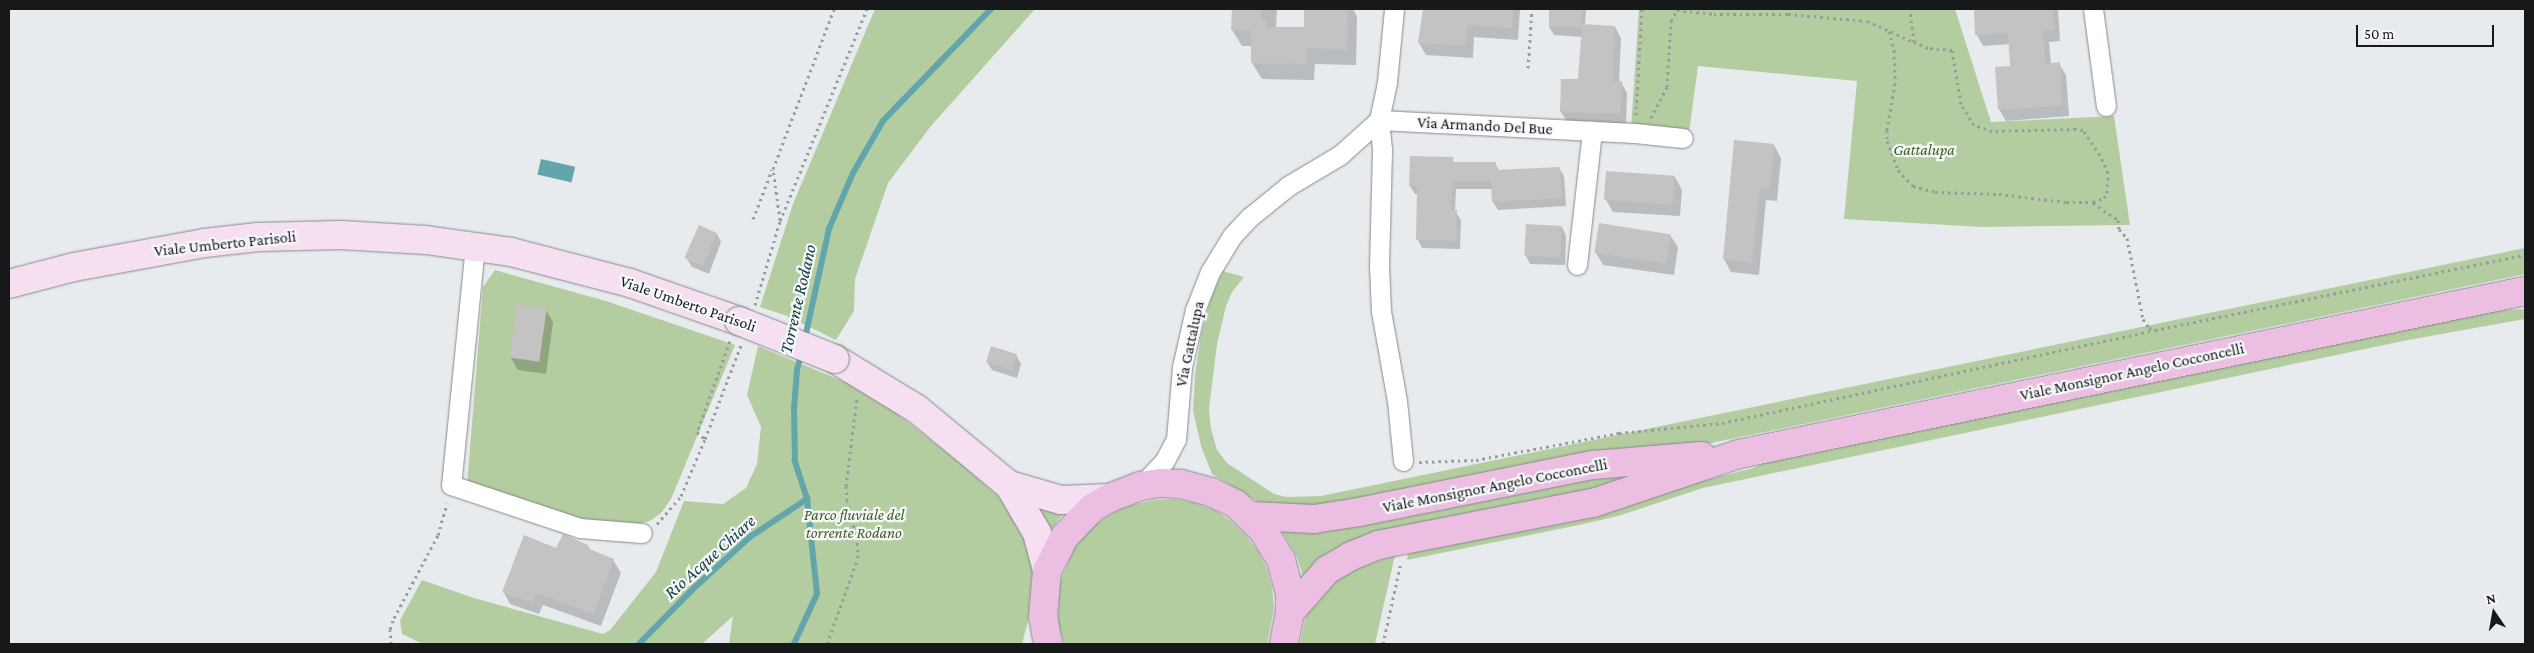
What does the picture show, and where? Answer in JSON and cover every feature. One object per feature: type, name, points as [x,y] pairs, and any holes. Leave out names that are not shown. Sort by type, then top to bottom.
[{"type":"main road","name":"Viale Umberto Parisoli","points":[[9,284],[74,267],[147,252],[258,237],[341,235],[474,246],[520,254],[593,272],[835,359],[917,409],[1009,485],[1037,533],[1047,570]]},
{"type":"main road","name":"Viale Monsignor Angelo Cocconcelli","points":[[1290,612],[1308,589],[1327,570],[1351,556],[1378,546],[1593,503],[1739,454],[2525,291]]},
{"type":"main road","name":"Viale Monsignor Angelo Cocconcelli","points":[[1251,516],[1314,519],[1369,510],[1593,465],[1739,454]]},
{"type":"main road","points":[[1048,644],[1043,617],[1047,570],[1055,552],[1071,528],[1092,508],[1109,498],[1141,486],[1180,484],[1211,492],[1236,504],[1251,516],[1263,530],[1281,560],[1290,594],[1290,612],[1284,644]]},
{"type":"main road","name":"Viale Umberto Parisoli","points":[[1009,485],[1061,500],[1109,498]]},
{"type":"main road","points":[[1033,644],[1043,617]]},
{"type":"street","points":[[1394,9],[1387,82],[1379,120],[1382,149],[1379,266],[1381,311],[1397,401],[1403,461]]},
{"type":"street","points":[[2093,9],[2106,106]]},
{"type":"street","name":"Via Armando Del Bue","points":[[1379,120],[1592,131],[1682,138]]},
{"type":"street","name":"Via Gattalupa","points":[[1141,486],[1165,460],[1176,439],[1180,382],[1195,310],[1202,289],[1232,236],[1270,199],[1340,154],[1379,120]]},
{"type":"street","points":[[1577,265],[1592,131]]},
{"type":"street","points":[[474,246],[451,485],[580,528],[642,533]]},
{"type":"path","points":[[753,220],[834,9]]},
{"type":"path","points":[[642,533],[656,526],[681,496],[705,439],[780,221],[867,9]]},
{"type":"path","points":[[1528,68],[1532,9]]},
{"type":"path","points":[[1640,134],[1642,9]]},
{"type":"path","points":[[1640,134],[1667,87],[1671,21],[1677,9],[1714,14],[1788,14],[1867,21],[1928,48],[1952,50],[1964,112],[1974,125],[1983,130],[2003,132],[2076,128],[2083,130],[2100,155],[2108,172],[2107,193],[2104,198],[2093,202],[2066,202],[1999,194],[1935,192],[1913,186],[1898,170],[1887,141],[1888,122],[1895,84],[1894,50],[1890,32]]},
{"type":"path","points":[[1910,9],[1914,42]]},
{"type":"path","points":[[773,169],[780,221]]},
{"type":"path","points":[[2093,202],[2118,220],[2119,229],[2127,238],[2143,319],[2149,328],[2155,330]]},
{"type":"path","points":[[1403,461],[1453,462],[1476,460],[1619,433],[1722,423],[2155,330],[2525,255]]},
{"type":"path","points":[[705,439],[697,432],[742,327]]},
{"type":"path","points":[[827,644],[858,558],[857,540],[847,501],[846,486],[857,398],[852,392]]},
{"type":"path","points":[[391,644],[390,629],[394,618],[438,535],[451,485]]},
{"type":"path","points":[[1383,644],[1402,557]]},
{"type":"green space","points":[[875,9],[1035,9],[931,126],[888,183],[855,279],[854,311],[836,340],[787,316],[760,307],[793,204]]},
{"type":"green space","name":"Gattalupa","points":[[1639,9],[1955,9],[1991,122],[2114,116],[2130,225],[1982,227],[1844,219],[1857,81],[1698,66],[1689,133],[1631,129]]},
{"type":"green space","points":[[2525,248],[2525,274],[1697,446],[1299,512],[1270,509],[1212,474],[1201,446],[1193,411],[1195,375],[1201,335],[1211,297],[1223,271],[1244,277],[1232,292],[1226,306],[1217,344],[1209,409],[1211,429],[1217,450],[1227,463],[1274,494],[1287,497],[1321,496]]},
{"type":"green space","points":[[495,270],[606,301],[735,345],[671,499],[662,512],[650,521],[638,524],[583,521],[467,485],[483,287]]},
{"type":"green space","points":[[2525,309],[2525,319],[2408,340],[1703,488],[1618,516],[1407,560],[1409,546],[1584,512],[1753,468],[1761,464],[2480,311]]},
{"type":"green space","name":"Parco fluviale del torrente Rodano","points":[[758,346],[869,392],[958,461],[1007,504],[1027,531],[1033,563],[1028,621],[1022,644],[729,644],[733,616],[702,644],[423,644],[402,634],[400,620],[422,580],[474,598],[603,634],[610,630],[656,572],[684,501],[723,504],[746,488],[757,464],[761,427],[747,395]]},
{"type":"green space","points":[[1647,469],[1603,488],[1325,556],[1303,576],[1297,557],[1282,531]]},
{"type":"green space","points":[[1175,499],[1195,503],[1214,510],[1231,521],[1246,535],[1258,551],[1267,569],[1272,588],[1274,608],[1267,644],[1064,644],[1058,622],[1059,585],[1073,550],[1084,535],[1116,511],[1135,504]]},
{"type":"green space","points":[[1034,505],[1064,512],[1048,533]]},
{"type":"green space","points":[[1395,555],[1375,644],[1300,644],[1307,609],[1342,573]]},
{"type":"water","points":[[541,159],[575,167],[572,182],[537,175]]},
{"type":"building","points":[[1232,9],[1261,9],[1261,20],[1267,20],[1267,27],[1304,27],[1304,9],[1348,9],[1347,50],[1306,48],[1306,64],[1251,63],[1251,30],[1231,30]]},
{"type":"building","points":[[1423,9],[1513,9],[1512,28],[1467,25],[1466,46],[1418,43]]},
{"type":"building","points":[[1549,9],[1582,9],[1582,27],[1549,27]]},
{"type":"building","points":[[1974,9],[2053,9],[2055,30],[2043,31],[2045,64],[2060,62],[2063,105],[1998,110],[1995,67],[2010,66],[2008,33],[1975,35]]},
{"type":"building","points":[[1582,24],[1615,26],[1613,81],[1622,81],[1620,114],[1560,112],[1561,79],[1578,79]]},
{"type":"building","points":[[1734,140],[1774,144],[1770,189],[1760,188],[1752,263],[1723,259]]},
{"type":"building","points":[[1410,156],[1453,157],[1453,162],[1496,162],[1496,170],[1560,167],[1562,198],[1492,202],[1491,181],[1452,181],[1451,210],[1457,210],[1456,241],[1416,240],[1417,186],[1409,186]]},
{"type":"building","points":[[1606,171],[1675,176],[1673,205],[1604,200]]},
{"type":"building","points":[[1599,223],[1671,234],[1666,264],[1594,253]]},
{"type":"building","points":[[1526,224],[1562,226],[1560,258],[1524,256]]},
{"type":"building","points":[[699,225],[717,233],[703,266],[684,258]]},
{"type":"building","points":[[517,304],[547,308],[539,362],[509,357]]},
{"type":"building","points":[[991,346],[1017,354],[1012,370],[986,362]]},
{"type":"building","points":[[563,534],[588,545],[587,548],[614,559],[594,614],[536,593],[532,603],[502,592],[524,535],[556,548]]},
{"type":"waterway","name":"Torrente Rodano","points":[[805,338],[829,229],[853,173],[883,121],[991,9]]},
{"type":"waterway","name":"Torrente Rodano","points":[[794,644],[817,594],[807,499],[795,461],[794,410],[797,370],[801,355]]},
{"type":"waterway","name":"Rio Acque Chiare","points":[[639,644],[692,590],[750,537],[807,499]]}]
